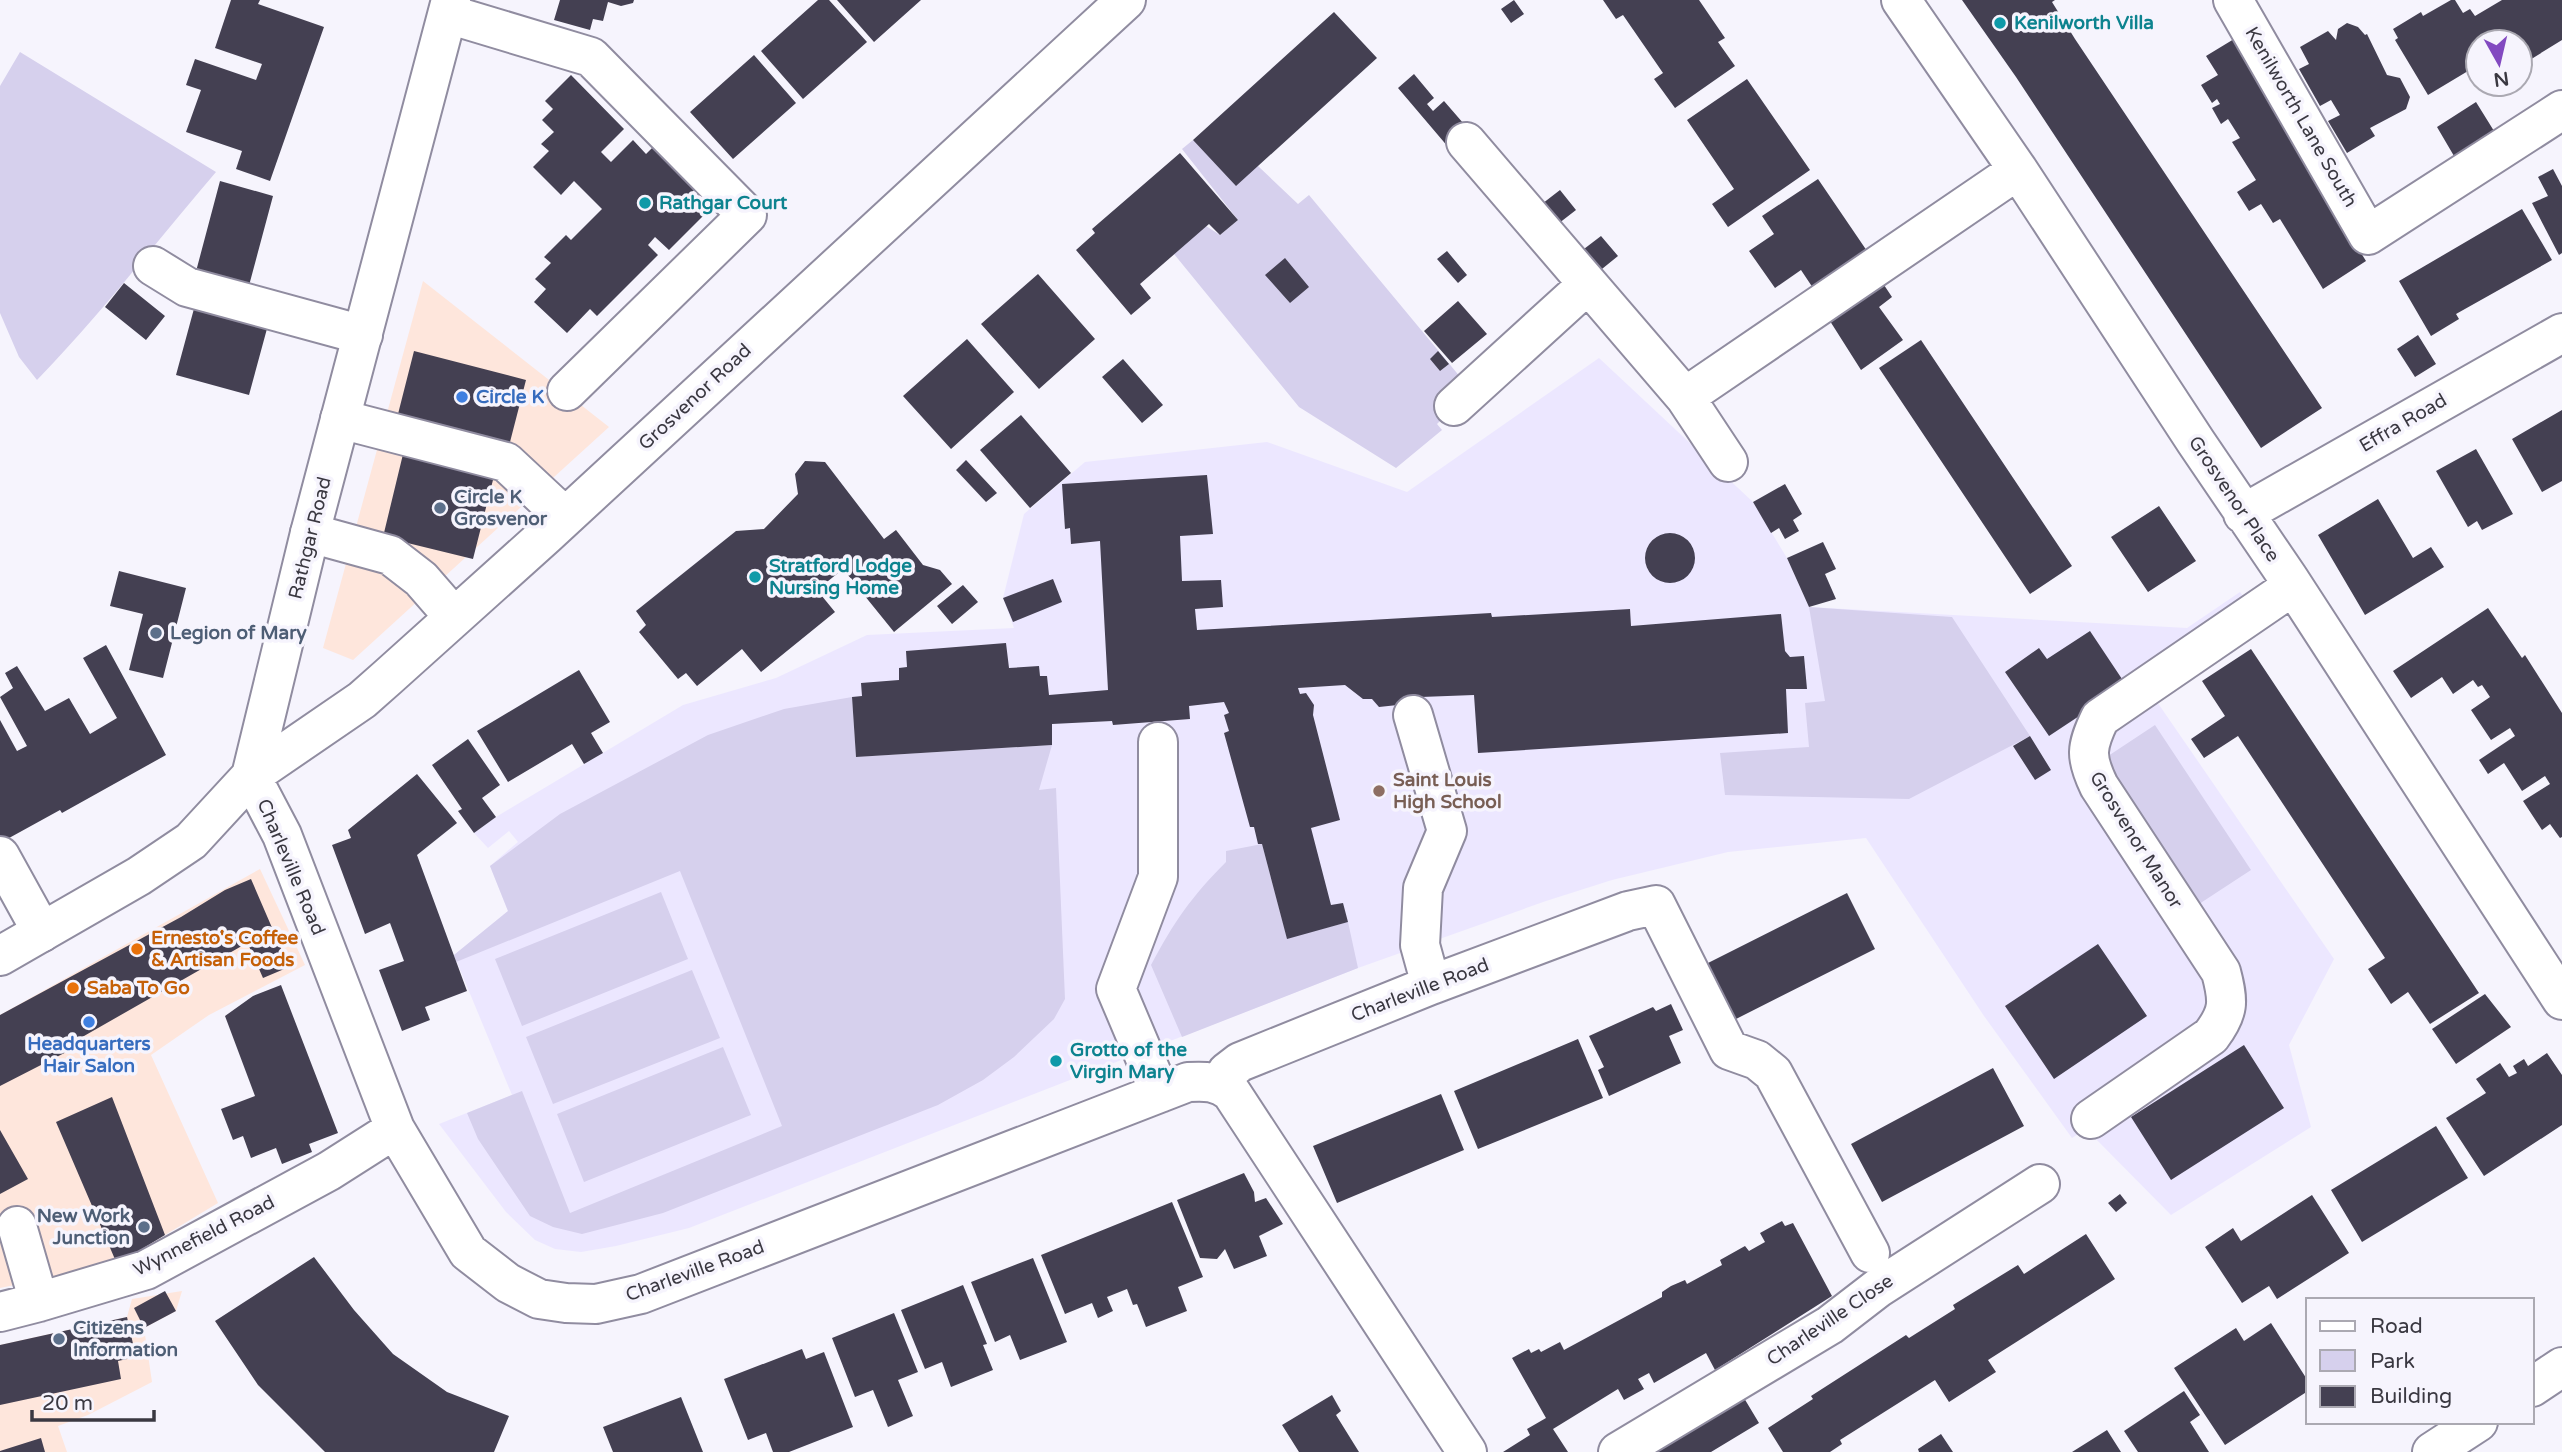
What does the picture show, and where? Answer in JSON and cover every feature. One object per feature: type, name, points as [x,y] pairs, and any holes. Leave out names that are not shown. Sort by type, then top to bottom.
[{"type":"street","name":"Grosvenor Road","points":[[251,776],[362,700],[565,517],[1126,0]]},
{"type":"street","name":"Grosvenor Place","points":[[1901,0],[2018,170],[2293,586],[2562,1000]]},
{"type":"street","name":"Kenilworth Lane South","points":[[2233,0],[2368,234],[2562,110]]},
{"type":"street","points":[[449,7],[591,57],[747,215],[567,391]]},
{"type":"street","name":"Rathgar Road","points":[[0,956],[139,876],[191,841],[251,776],[310,533],[449,7]]},
{"type":"street","points":[[1465,142],[1685,397],[1728,462]]},
{"type":"street","points":[[1685,397],[2018,170]]},
{"type":"street","points":[[153,266],[187,287],[363,335]]},
{"type":"street","points":[[1454,406],[1588,284]]},
{"type":"street","name":"Effra Road","points":[[2243,514],[2562,333]]},
{"type":"street","points":[[340,419],[506,462],[565,517]]},
{"type":"street","points":[[310,533],[390,555],[421,579],[454,617]]},
{"type":"street","name":"Grosvenor Manor","points":[[2091,1119],[2211,1037],[2224,1018],[2228,996],[2221,972],[2099,786],[2089,765],[2088,742],[2100,718],[2293,586]]},
{"type":"street","points":[[1413,715],[1447,831],[1423,888],[1420,945],[1431,985]]},
{"type":"street","points":[[1158,743],[1158,877],[1116,989],[1160,1093]]},
{"type":"street","name":"Charleville Road","points":[[251,776],[282,835],[395,1129],[468,1252],[509,1283],[539,1299],[596,1304],[641,1294],[1188,1082],[1221,1084],[1227,1072],[1240,1062],[1431,985],[1628,911],[1656,905],[1730,1050],[1756,1060],[1773,1073],[1870,1253]]},
{"type":"street","points":[[0,856],[42,932]]},
{"type":"street","points":[[1221,1084],[1231,1092],[1248,1117],[1467,1452]]},
{"type":"street","name":"Wynnefield Road","points":[[0,1311],[39,1303],[146,1270],[330,1171],[395,1129]]},
{"type":"street","name":"Charleville Close","points":[[1618,1452],[1830,1325],[1878,1288],[2040,1184]]},
{"type":"street","points":[[16,1226],[39,1303]]},
{"type":"street","points":[[2534,1386],[2562,1367]]},
{"type":"street","points":[[2432,1452],[2475,1424]]},
{"type":"shaded area","points":[[423,281],[609,427],[353,660],[323,648]]},
{"type":"shaded area","name":"Saint Louis High School","points":[[1599,358],[1753,502],[1787,558],[1809,607],[2187,628],[2240,592],[2267,627],[2153,696],[2334,959],[2289,1045],[2311,1127],[2171,1215],[2086,1129],[2072,1138],[1984,1016],[1866,838],[1728,852],[1612,880],[1546,901],[1358,968],[689,1228],[616,1246],[581,1252],[555,1249],[535,1240],[506,1212],[439,1124],[512,1095],[454,955],[508,911],[490,866],[518,842],[509,831],[488,848],[474,833],[496,817],[683,705],[776,678],[867,635],[1014,628],[1003,598],[1024,514],[1085,462],[1267,442],[1407,492]]},
{"type":"shaded area","points":[[260,869],[305,965],[209,1015],[151,1055],[218,1203],[117,1264],[0,1288],[0,1015]]},
{"type":"shaded area","points":[[182,1291],[176,1311],[144,1328],[152,1382],[88,1415],[58,1426],[67,1452],[0,1452],[0,1345],[127,1317],[132,1299]]},
{"type":"green space","points":[[20,52],[216,172],[106,304],[37,380],[19,357],[0,313],[0,86]]},
{"type":"green space","points":[[1193,140],[1258,166],[1298,204],[1309,195],[1471,390],[1437,424],[1442,430],[1396,468],[1299,407],[1174,254],[1206,226],[1220,235],[1238,220],[1182,149]]},
{"type":"green space","points":[[1809,607],[1952,617],[2030,736],[1909,799],[1725,795],[1720,753],[1809,747],[1805,703],[1825,701]]},
{"type":"green space","points":[[852,697],[856,757],[1052,745],[1039,790],[1056,788],[1065,999],[1054,1019],[1014,1057],[983,1080],[938,1105],[663,1213],[582,1234],[553,1227],[530,1216],[478,1139],[467,1113],[522,1091],[570,1213],[782,1126],[680,871],[456,962],[454,955],[508,911],[490,866],[560,814],[708,735],[784,709]]},
{"type":"green space","points":[[2155,725],[2251,870],[2196,906],[2099,762]]},
{"type":"green space","points":[[1262,844],[1287,938],[1348,922],[1358,968],[1182,1037],[1151,965],[1184,911],[1226,862],[1226,851]]},
{"type":"green space","points":[[661,892],[688,959],[522,1026],[495,959]]},
{"type":"green space","points":[[692,970],[720,1038],[553,1104],[526,1037]]},
{"type":"green space","points":[[723,1047],[751,1115],[584,1182],[557,1114]]},
{"type":"building","points":[[231,0],[260,0],[258,4],[324,27],[270,181],[236,169],[242,151],[186,132],[201,90],[186,85],[195,59],[256,80],[262,64],[215,48]]},
{"type":"building","points":[[560,0],[634,0],[633,3],[621,6],[608,2],[603,21],[593,19],[590,30],[554,20]]},
{"type":"building","points":[[818,0],[829,0],[867,42],[803,99],[761,51]]},
{"type":"building","points":[[837,0],[921,0],[874,42]]},
{"type":"building","points":[[1514,0],[1524,14],[1511,23],[1501,9]]},
{"type":"building","points":[[1603,0],[1699,0],[1725,38],[1718,42],[1735,66],[1675,108],[1654,79],[1663,73],[1623,15],[1616,19]]},
{"type":"building","points":[[1962,0],[2055,0],[2052,2],[2075,39],[2322,408],[2261,448],[2016,77]]},
{"type":"building","points":[[2451,0],[2455,0],[2463,13],[2470,9],[2475,16],[2502,0],[2562,0],[2562,40],[2534,57],[2534,28],[2464,28],[2464,73],[2428,95],[2395,40],[2398,38],[2393,29],[2421,12],[2423,16]]},
{"type":"building","points":[[1334,12],[1377,58],[1236,186],[1193,140]]},
{"type":"building","points":[[2347,23],[2367,34],[2387,75],[2400,78],[2410,97],[2406,109],[2370,128],[2375,136],[2347,153],[2328,121],[2340,115],[2331,100],[2320,106],[2299,69],[2309,64],[2300,47],[2328,31],[2336,40],[2338,29]]},
{"type":"building","points":[[2234,39],[2299,153],[2366,261],[2323,289],[2280,219],[2273,223],[2261,204],[2249,211],[2237,192],[2256,180],[2232,142],[2240,138],[2228,119],[2221,124],[2212,108],[2220,104],[2217,99],[2212,103],[2201,85],[2218,75],[2206,56]]},
{"type":"building","points":[[754,55],[796,103],[733,159],[690,112]]},
{"type":"building","points":[[1414,74],[1434,98],[1427,104],[1433,111],[1444,101],[1470,131],[1449,148],[1398,88]]},
{"type":"building","name":"Rathgar Court","points":[[571,75],[624,129],[601,152],[611,162],[633,140],[646,154],[653,147],[695,189],[688,197],[705,214],[669,250],[655,237],[648,245],[658,255],[597,316],[590,309],[567,333],[534,302],[546,289],[535,279],[551,263],[544,257],[566,235],[571,240],[602,209],[574,181],[561,195],[533,167],[549,151],[541,144],[554,132],[542,120],[553,109],[545,101]]},
{"type":"building","points":[[1747,79],[1810,170],[1728,227],[1712,204],[1734,189],[1687,120]]},
{"type":"building","points":[[2476,102],[2494,131],[2454,156],[2437,127]]},
{"type":"building","points":[[1180,153],[1238,220],[1220,235],[1209,224],[1140,284],[1151,298],[1131,315],[1076,250],[1095,233],[1092,229]]},
{"type":"building","points":[[2553,169],[2562,186],[2562,253],[2559,255],[2532,203],[2548,196],[2538,177]]},
{"type":"building","points":[[1818,179],[1867,251],[1813,288],[1801,270],[1775,288],[1749,251],[1774,234],[1762,216]]},
{"type":"building","points":[[220,181],[273,196],[247,293],[194,279]]},
{"type":"building","points":[[1560,190],[1576,210],[1554,227],[1538,207]]},
{"type":"building","points":[[2522,209],[2552,260],[2456,314],[2459,319],[2431,336],[2399,281]]},
{"type":"building","points":[[1601,236],[1618,256],[1597,273],[1580,252]]},
{"type":"building","points":[[1447,251],[1467,275],[1458,283],[1437,259]]},
{"type":"building","points":[[1285,258],[1309,287],[1290,303],[1265,275]]},
{"type":"building","points":[[1876,273],[1892,297],[1879,307],[1903,340],[1861,370],[1823,310]]},
{"type":"building","points":[[1038,274],[1095,339],[1039,389],[981,324]]},
{"type":"building","points":[[124,283],[165,316],[146,340],[105,307]]},
{"type":"building","points":[[1458,301],[1487,334],[1452,363],[1424,331]]},
{"type":"building","points":[[195,305],[268,325],[249,395],[176,375]]},
{"type":"building","points":[[2418,335],[2436,364],[2415,377],[2397,349]]},
{"type":"building","points":[[967,339],[1014,392],[951,449],[903,396]]},
{"type":"building","points":[[1921,340],[2072,566],[2030,594],[1879,368]]},
{"type":"building","name":"Circle K","points":[[414,351],[526,380],[510,442],[398,414]]},
{"type":"building","points":[[1438,351],[1449,364],[1440,371],[1430,359]]},
{"type":"building","points":[[1123,359],[1163,405],[1142,423],[1102,377]]},
{"type":"building","points":[[2562,410],[2562,481],[2542,492],[2512,439]]},
{"type":"building","points":[[1021,415],[1071,473],[1030,508],[980,450]]},
{"type":"building","points":[[2476,449],[2513,514],[2482,530],[2477,521],[2468,527],[2436,471]]},
{"type":"building","points":[[404,450],[495,472],[473,559],[383,537]]},
{"type":"building","points":[[966,460],[997,493],[986,502],[956,470]]},
{"type":"building","name":"Stratford Lodge Nursing Home","points":[[805,461],[825,462],[884,539],[896,530],[923,565],[940,570],[952,584],[894,632],[843,569],[817,590],[835,612],[761,672],[742,649],[697,686],[686,673],[678,679],[639,632],[646,625],[636,611],[736,531],[764,529],[798,494],[795,474]]},
{"type":"building","points":[[1207,475],[1213,534],[1180,536],[1182,581],[1221,580],[1223,607],[1195,609],[1197,630],[1491,613],[1492,617],[1630,609],[1631,626],[1781,614],[1785,651],[1790,657],[1804,656],[1807,689],[1786,689],[1788,733],[1478,753],[1474,695],[1421,697],[1416,703],[1379,707],[1372,699],[1363,699],[1345,685],[1298,688],[1300,694],[1306,693],[1314,705],[1313,715],[1340,820],[1311,828],[1331,905],[1343,903],[1348,922],[1287,939],[1262,844],[1258,844],[1254,827],[1250,827],[1224,733],[1229,731],[1224,715],[1229,713],[1224,702],[1189,706],[1190,719],[1113,725],[1112,721],[1052,724],[1052,745],[856,757],[852,697],[862,696],[861,683],[899,680],[899,668],[907,667],[906,651],[1006,643],[1009,668],[1039,666],[1040,676],[1047,676],[1049,695],[1108,690],[1100,541],[1071,544],[1070,528],[1065,529],[1062,484]]},
{"type":"building","points":[[1785,484],[1802,514],[1793,520],[1799,531],[1785,539],[1779,528],[1771,533],[1753,502]]},
{"type":"building","points":[[2378,499],[2413,558],[2431,547],[2444,567],[2365,615],[2318,535]]},
{"type":"building","points":[[2159,506],[2196,561],[2148,592],[2111,537]]},
{"type":"building","points":[[1670,533],[1688,540],[1695,558],[1688,576],[1670,583],[1652,576],[1645,558],[1652,540]]},
{"type":"building","points":[[1823,542],[1836,569],[1825,574],[1836,599],[1809,607],[1787,558]]},
{"type":"building","name":"Legion of Mary","points":[[119,571],[186,588],[163,678],[129,670],[143,614],[110,606]]},
{"type":"building","points":[[1053,579],[1062,602],[1013,622],[1003,598]]},
{"type":"building","points":[[963,585],[978,602],[952,624],[937,606]]},
{"type":"building","points":[[2488,608],[2522,658],[2525,655],[2562,713],[2560,838],[2550,824],[2542,830],[2523,801],[2550,784],[2545,776],[2522,791],[2504,763],[2488,774],[2479,760],[2515,736],[2510,728],[2491,740],[2471,710],[2490,697],[2482,685],[2478,687],[2473,680],[2453,694],[2442,677],[2411,698],[2393,671]]},
{"type":"building","points":[[2090,631],[2126,685],[2049,736],[2005,672],[2039,648],[2047,659]]},
{"type":"building","points":[[106,645],[166,755],[62,813],[60,810],[0,843],[0,720],[17,751],[27,746],[0,697],[13,688],[5,673],[17,666],[45,711],[69,698],[90,734],[117,718],[83,658]]},
{"type":"building","points":[[2251,649],[2479,993],[2430,1024],[2408,992],[2391,1004],[2368,969],[2385,958],[2238,736],[2204,758],[2191,739],[2225,716],[2202,681]]},
{"type":"building","points":[[579,670],[610,722],[591,733],[603,753],[584,764],[572,744],[508,782],[477,731]]},
{"type":"building","points":[[2030,736],[2051,770],[2035,780],[2013,746]]},
{"type":"building","points":[[468,739],[500,785],[482,798],[496,817],[474,833],[458,811],[462,809],[432,765]]},
{"type":"building","points":[[417,774],[457,823],[417,855],[467,991],[425,1007],[430,1020],[402,1031],[379,970],[404,961],[390,923],[365,934],[332,845],[351,838],[348,830]]},
{"type":"building","points":[[251,879],[289,967],[263,978],[248,944],[240,947],[77,1040],[80,1045],[0,1086],[0,1015],[181,917],[225,890]]},
{"type":"building","points":[[1847,893],[1875,949],[1736,1019],[1708,963]]},
{"type":"building","points":[[2098,944],[2147,1016],[2054,1079],[2005,1006]]},
{"type":"building","points":[[281,985],[338,1133],[309,1144],[312,1152],[282,1164],[276,1148],[251,1158],[243,1136],[233,1140],[221,1109],[255,1096],[225,1016],[253,996]]},
{"type":"building","points":[[2485,994],[2511,1027],[2456,1064],[2432,1029]]},
{"type":"building","points":[[1671,1004],[1683,1030],[1669,1036],[1681,1063],[1609,1096],[1598,1070],[1604,1067],[1589,1036],[1653,1007],[1656,1011]]},
{"type":"building","points":[[1578,1039],[1603,1098],[1478,1149],[1454,1091]]},
{"type":"building","points":[[2244,1045],[2284,1108],[2171,1180],[2131,1117]]},
{"type":"building","points":[[2547,1053],[2562,1075],[2562,1125],[2484,1176],[2446,1118],[2486,1093],[2476,1079],[2500,1063],[2509,1077],[2517,1073],[2513,1066],[2524,1059],[2528,1066]]},
{"type":"building","points":[[1993,1068],[2024,1126],[1882,1202],[1851,1144]]},
{"type":"building","points":[[1441,1094],[1464,1150],[1337,1203],[1313,1146]]},
{"type":"building","points":[[112,1097],[165,1235],[117,1264],[56,1122]]},
{"type":"building","points":[[2436,1126],[2468,1178],[2362,1242],[2331,1190]]},
{"type":"building","points":[[0,1130],[28,1179],[0,1194]]},
{"type":"building","points":[[1244,1173],[1254,1192],[1255,1202],[1266,1198],[1283,1224],[1259,1236],[1267,1256],[1234,1269],[1225,1249],[1217,1259],[1200,1258],[1177,1200]]},
{"type":"building","points":[[2120,1194],[2127,1203],[2116,1212],[2108,1203]]},
{"type":"building","points":[[2312,1195],[2349,1253],[2277,1299],[2269,1286],[2242,1303],[2205,1247],[2233,1228],[2241,1241]]},
{"type":"building","points":[[1172,1202],[1203,1277],[1178,1287],[1187,1311],[1146,1327],[1137,1304],[1133,1305],[1127,1289],[1107,1297],[1113,1311],[1098,1318],[1092,1303],[1065,1314],[1041,1255]]},
{"type":"building","points":[[1782,1221],[1785,1226],[1793,1223],[1832,1296],[1715,1370],[1706,1353],[1654,1383],[1649,1373],[1638,1379],[1644,1389],[1624,1400],[1618,1389],[1553,1429],[1568,1452],[1503,1452],[1530,1435],[1527,1429],[1546,1418],[1512,1358],[1529,1349],[1531,1353],[1539,1349],[1541,1352],[1560,1342],[1564,1350],[1662,1297],[1662,1292],[1671,1286],[1685,1280],[1687,1284],[1722,1265],[1720,1260],[1745,1246],[1749,1251],[1765,1242],[1760,1233]]},
{"type":"building","points":[[2086,1234],[2115,1279],[1988,1360],[1996,1372],[1949,1402],[1935,1380],[1840,1440],[1842,1444],[1830,1452],[1783,1452],[1768,1428],[1813,1399],[1811,1396],[1906,1335],[1909,1338],[1955,1309],[1953,1305],[2018,1265],[2024,1274]]},
{"type":"building","points":[[314,1257],[354,1310],[393,1354],[447,1392],[509,1416],[494,1452],[325,1452],[258,1385],[215,1321]]},
{"type":"building","points":[[1033,1258],[1067,1342],[1020,1360],[1010,1335],[995,1342],[971,1282]]},
{"type":"building","points":[[963,1285],[987,1344],[983,1345],[993,1370],[951,1387],[942,1362],[925,1369],[901,1310]]},
{"type":"building","points":[[165,1291],[176,1311],[144,1328],[134,1308]]},
{"type":"building","points":[[894,1313],[918,1372],[898,1380],[913,1416],[888,1427],[873,1390],[855,1397],[832,1338]]},
{"type":"building","points":[[127,1317],[136,1357],[118,1361],[121,1379],[0,1405],[0,1345]]},
{"type":"building","points":[[2271,1323],[2306,1378],[2306,1392],[2225,1445],[2174,1368],[2236,1328],[2244,1341]]},
{"type":"building","points":[[802,1349],[806,1359],[824,1352],[853,1427],[789,1452],[773,1452],[766,1433],[748,1440],[724,1379]]},
{"type":"building","points":[[2184,1391],[2200,1415],[2190,1422],[2209,1452],[2138,1452],[2124,1431]]},
{"type":"building","points":[[1332,1395],[1341,1411],[1336,1415],[1359,1452],[1299,1452],[1282,1425]]},
{"type":"building","points":[[681,1397],[703,1452],[613,1452],[603,1427]]},
{"type":"building","points":[[1744,1398],[1759,1423],[1711,1452],[1655,1452]]},
{"type":"building","points":[[2107,1430],[2121,1452],[2072,1452]]},
{"type":"building","points":[[1941,1434],[1953,1452],[1919,1452],[1918,1449]]},
{"type":"building","points":[[41,1438],[45,1452],[0,1452],[0,1451]]},
{"type":"place","name":"Kenilworth Villa","points":[[2000,23]]},
{"type":"place","name":"Rathgar Court","points":[[645,203]]},
{"type":"place","name":"Circle K","points":[[462,397]]},
{"type":"place","name":"Circle K Grosvenor","points":[[440,508]]},
{"type":"place","name":"Stratford Lodge Nursing Home","points":[[755,577]]},
{"type":"place","name":"Legion of Mary","points":[[156,633]]},
{"type":"place","name":"Saint Louis High School","points":[[1379,791]]},
{"type":"place","name":"Ernesto's Coffee & Artisan Foods","points":[[137,949]]},
{"type":"place","name":"Saba To Go","points":[[73,988]]},
{"type":"place","name":"Headquarters Hair Salon","points":[[89,1022]]},
{"type":"place","name":"Grotto of the Virgin Mary","points":[[1056,1061]]},
{"type":"place","name":"New Work Junction","points":[[144,1227]]},
{"type":"place","name":"Citizens Information","points":[[59,1339]]}]
